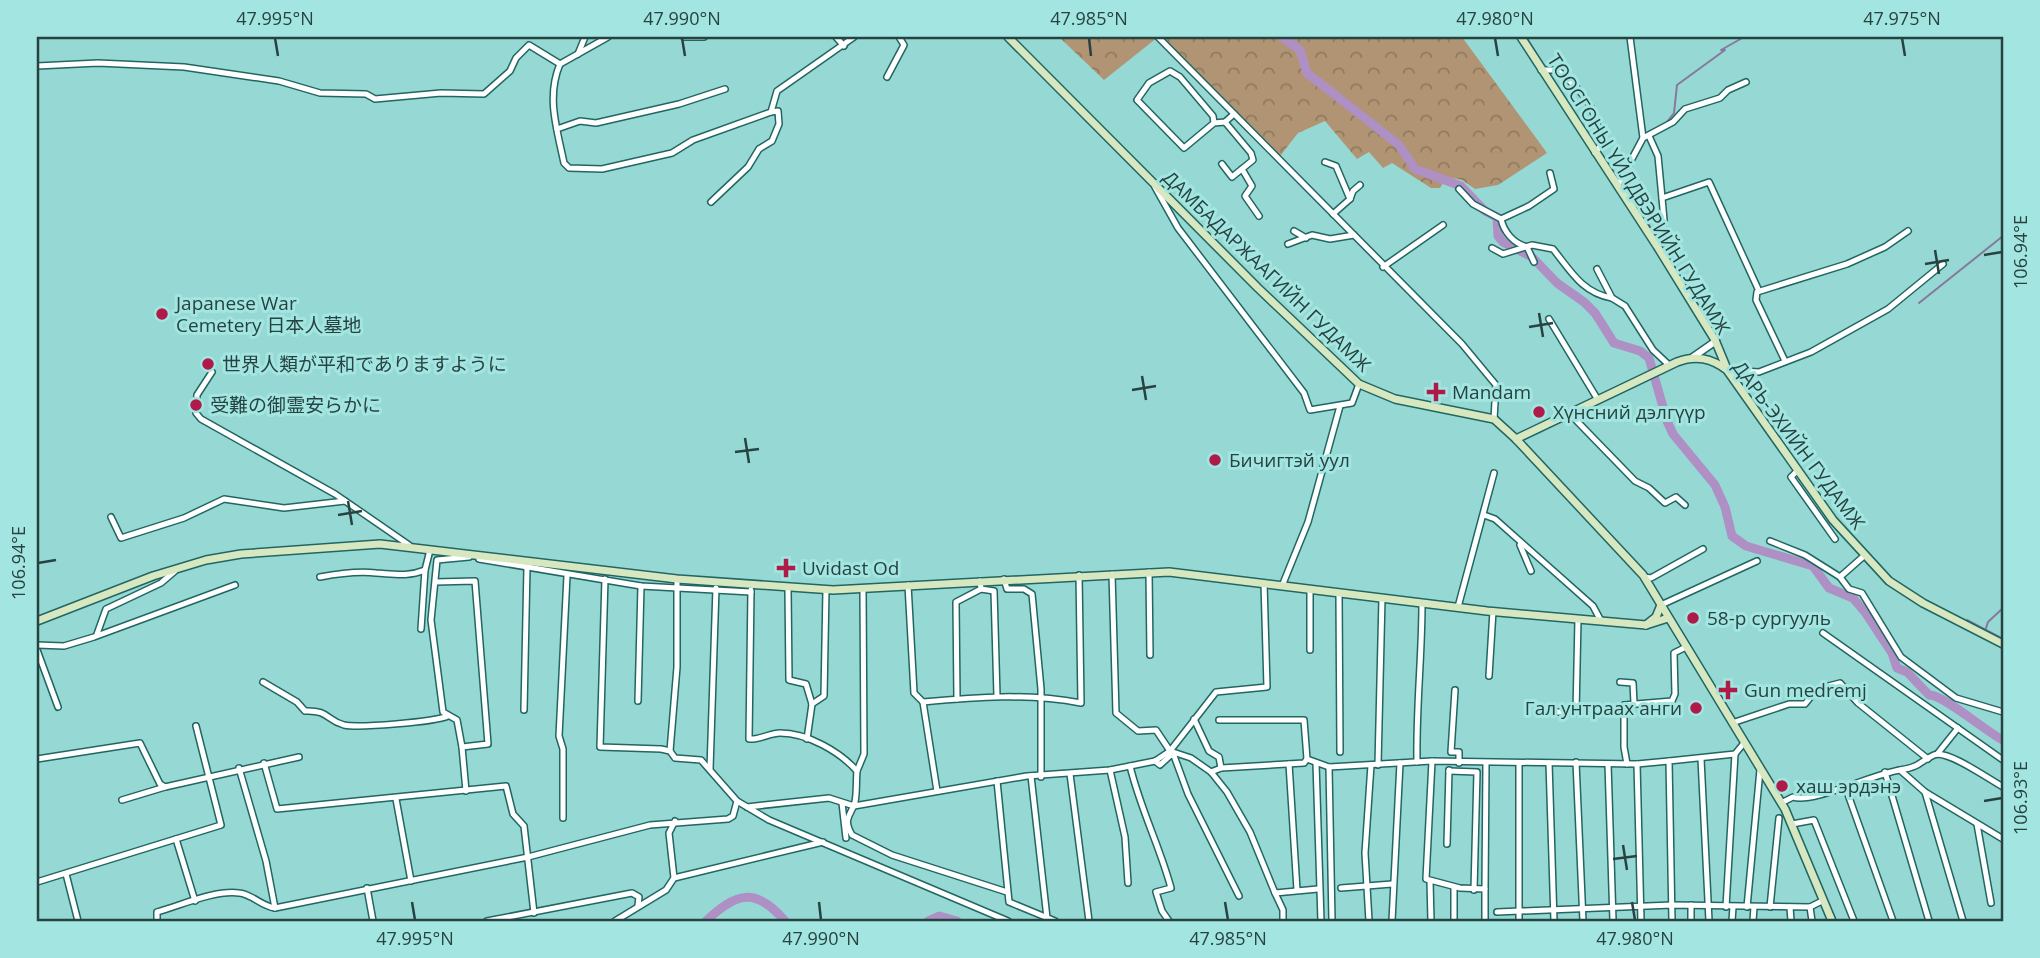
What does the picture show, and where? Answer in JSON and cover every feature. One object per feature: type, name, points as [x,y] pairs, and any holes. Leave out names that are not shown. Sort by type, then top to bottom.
[{"type":"main road","name":"ДАМБАДАРЖААГИЙН ГУДАМЖ","points":[[1008,37],[1359,384],[1395,399],[1494,419]]},
{"type":"main road","name":"ТООСГОНЫ ҮЙЛДВЭРИЙН ГУДАМЖ","points":[[1521,37],[1716,341],[1727,370]]},
{"type":"main road","points":[[1516,439],[1665,367],[1693,357]]},
{"type":"main road","name":"ДАРЬ-ЭХИЙН ГУДАМЖ","points":[[1693,357],[1710,360],[1727,370],[1833,520],[1889,581],[1923,603],[2003,643]]},
{"type":"main road","points":[[1494,419],[1516,439],[1644,577],[1781,803],[1832,921]]},
{"type":"main road","points":[[37,621],[180,567],[254,553],[380,544],[409,545],[677,584],[716,581],[751,589],[826,590],[908,585],[981,585],[1004,579],[1149,572],[1675,629]]},
{"type":"main road","points":[[1646,625],[1656,617],[1661,606]]},
{"type":"main road","points":[[1646,625],[1668,618]]},
{"type":"street","points":[[578,54],[584,37]]},
{"type":"street","points":[[608,37],[560,64],[553,79],[552,102],[566,166],[602,169],[672,153],[693,140],[778,111],[779,124],[772,141],[760,149],[748,167],[711,202]]},
{"type":"street","points":[[684,37],[705,37]]},
{"type":"street","points":[[836,37],[844,46]]},
{"type":"street","points":[[771,112],[777,91],[854,37]]},
{"type":"street","points":[[887,77],[904,45],[899,37]]},
{"type":"street","points":[[1158,37],[1462,344],[1496,385],[1494,419]]},
{"type":"street","points":[[1630,37],[1646,137],[1658,156],[1664,220],[1657,246]]},
{"type":"street","points":[[37,66],[98,63],[184,67],[279,81],[320,93],[366,94],[375,99],[441,93],[484,93],[510,71],[516,58],[529,45],[560,64]]},
{"type":"street","points":[[1541,69],[1558,70],[1574,84],[1595,111],[1601,145],[1595,153]]},
{"type":"street","points":[[1214,123],[1213,116],[1188,86],[1170,71],[1149,83],[1137,100],[1184,148],[1214,123],[1225,122],[1234,114]]},
{"type":"street","points":[[1618,188],[1620,177],[1646,137],[1673,122],[1685,109],[1720,98],[1728,90],[1746,82]]},
{"type":"street","points":[[557,129],[580,121],[596,123],[679,104],[725,89]]},
{"type":"street","points":[[1223,164],[1232,177],[1253,160],[1251,153],[1225,122]]},
{"type":"street","points":[[1325,162],[1336,166],[1350,199]]},
{"type":"street","points":[[1241,169],[1252,186],[1245,196],[1259,216]]},
{"type":"street","points":[[1501,219],[1547,196],[1554,189],[1550,173]]},
{"type":"street","points":[[1662,198],[1709,182],[1759,290],[1756,300],[1785,361]]},
{"type":"street","points":[[1154,184],[1178,228],[1304,393],[1310,410],[1352,403],[1359,384]]},
{"type":"street","points":[[1333,214],[1350,199],[1360,185]]},
{"type":"street","points":[[1459,189],[1473,204],[1501,219],[1507,233],[1534,262]]},
{"type":"street","points":[[1383,267],[1443,225]]},
{"type":"street","points":[[1294,231],[1306,238]]},
{"type":"street","points":[[1759,290],[1847,264],[1885,247],[1908,232]]},
{"type":"street","points":[[1288,244],[1312,235],[1330,239],[1354,235]]},
{"type":"street","points":[[1492,248],[1503,254],[1542,245],[1553,249],[1565,267],[1587,288],[1625,306],[1665,367]]},
{"type":"street","points":[[1727,370],[1759,372],[1811,352],[1888,309],[1943,264]]},
{"type":"street","points":[[1597,270],[1612,298]]},
{"type":"street","points":[[1549,319],[1598,400]]},
{"type":"street","points":[[1693,357],[1716,341]]},
{"type":"street","points":[[212,372],[197,395],[196,413],[201,419],[345,501],[409,545]]},
{"type":"street","points":[[1282,586],[1308,522],[1340,406]]},
{"type":"street","points":[[1570,414],[1635,481],[1649,488],[1665,503],[1676,497],[1685,505]]},
{"type":"street","points":[[1798,470],[1791,477],[1835,539]]},
{"type":"street","points":[[1458,607],[1494,473]]},
{"type":"street","points":[[111,517],[121,538],[184,518],[224,499],[284,509],[345,501]]},
{"type":"street","points":[[1484,515],[1495,519],[1593,606],[1601,621]]},
{"type":"street","points":[[1769,541],[1805,555],[1840,577],[1849,589],[1862,593],[1901,657],[1956,698],[2003,712]]},
{"type":"street","points":[[1519,542],[1531,571]]},
{"type":"street","points":[[1644,577],[1651,578],[1703,549]]},
{"type":"street","points":[[421,629],[425,570],[430,550]]},
{"type":"street","points":[[466,790],[457,720],[443,712],[432,636],[437,560],[472,555],[550,569],[567,576],[605,579],[641,586],[677,584],[716,591],[751,589],[749,739],[759,740],[779,733],[807,739],[844,756],[857,771]]},
{"type":"street","points":[[1840,577],[1865,555]]},
{"type":"street","points":[[1661,606],[1757,561]]},
{"type":"street","points":[[524,710],[527,566]]},
{"type":"street","points":[[94,637],[106,609],[161,583],[180,567]]},
{"type":"street","points":[[320,577],[358,573],[414,575],[425,570]]},
{"type":"street","points":[[1149,572],[1150,655]]},
{"type":"street","points":[[1112,574],[1116,713],[1138,731],[1156,730],[1171,752],[1188,794],[1238,896]]},
{"type":"street","points":[[563,818],[563,749],[559,736],[567,576]]},
{"type":"street","points":[[923,702],[1041,695],[1081,703],[1079,576]]},
{"type":"street","points":[[605,579],[600,747],[670,751]]},
{"type":"street","points":[[1004,579],[1007,589],[1024,589],[1032,594],[1041,695],[1041,777]]},
{"type":"street","points":[[435,582],[475,581],[488,744],[462,747]]},
{"type":"street","points":[[710,769],[716,581]]},
{"type":"street","points":[[747,807],[829,798],[848,804],[1031,776],[1110,770],[1155,761],[1160,765],[1216,692],[1267,687],[1264,583]]},
{"type":"street","points":[[677,584],[677,667],[670,751],[675,758],[701,760],[737,801],[769,820],[1009,921]]},
{"type":"street","points":[[58,707],[37,647],[60,647],[94,637],[235,585]]},
{"type":"street","points":[[908,585],[914,694],[923,702],[937,792]]},
{"type":"street","points":[[957,699],[956,602],[981,585],[994,591],[997,696]]},
{"type":"street","points":[[638,701],[641,586]]},
{"type":"street","points":[[846,838],[848,804],[864,754],[863,588]]},
{"type":"street","points":[[788,589],[789,680],[806,684],[812,704],[807,739]]},
{"type":"street","points":[[1310,589],[1310,650]]},
{"type":"street","points":[[812,704],[824,696],[826,590]]},
{"type":"street","points":[[1339,593],[1340,752]]},
{"type":"street","points":[[1378,765],[1382,598]]},
{"type":"street","points":[[1417,762],[1416,705],[1422,664],[1422,603]]},
{"type":"street","points":[[1489,676],[1493,611]]},
{"type":"street","points":[[1541,711],[1576,713],[1578,619]]},
{"type":"street","points":[[1823,633],[2003,760]]},
{"type":"street","points":[[1627,764],[1624,747],[1624,705],[1672,701],[1675,694],[1674,653],[1686,647]]},
{"type":"street","points":[[263,682],[297,702],[304,710],[323,711],[347,726],[426,722],[448,716]]},
{"type":"street","points":[[1620,682],[1633,683],[1634,703]]},
{"type":"street","points":[[1732,723],[1789,704],[1805,704],[1817,689],[1840,683],[1858,703],[1928,759]]},
{"type":"street","points":[[1455,691],[1451,752],[1459,752],[1459,763]]},
{"type":"street","points":[[1194,719],[1209,751],[1219,757],[1222,768]]},
{"type":"street","points":[[1211,772],[1222,768],[1304,763],[1307,759],[1304,720],[1219,720]]},
{"type":"street","points":[[37,882],[221,825],[196,726]]},
{"type":"street","points":[[1781,803],[1793,797],[1807,800],[1885,772],[1919,767],[1938,753],[1958,728]]},
{"type":"street","points":[[37,759],[140,743],[160,784],[165,787]]},
{"type":"street","points":[[1732,921],[1730,907],[1735,754],[1744,743]]},
{"type":"street","points":[[1171,752],[1191,758],[1211,772],[1238,808],[1283,910],[1283,921]]},
{"type":"street","points":[[1938,753],[1945,754],[2003,787]]},
{"type":"street","points":[[1307,759],[1329,767],[1432,761],[1486,764],[1637,764],[1735,754]]},
{"type":"street","points":[[122,800],[239,768],[299,757]]},
{"type":"street","points":[[1701,759],[1709,921]]},
{"type":"street","points":[[1432,761],[1425,877],[1430,881],[1454,887],[1485,889]]},
{"type":"street","points":[[1669,761],[1672,921]]},
{"type":"street","points":[[1549,762],[1554,921]]},
{"type":"street","points":[[1577,762],[1583,921]]},
{"type":"street","points":[[264,763],[277,809],[506,786],[513,814],[523,822],[534,913]]},
{"type":"street","points":[[1317,763],[1318,889],[1321,921]]},
{"type":"street","points":[[1391,921],[1400,763]]},
{"type":"street","points":[[1447,844],[1451,763]]},
{"type":"street","points":[[1519,763],[1519,921]]},
{"type":"street","points":[[1289,764],[1297,890]]},
{"type":"street","points":[[1485,921],[1486,764]]},
{"type":"street","points":[[1608,764],[1613,921]]},
{"type":"street","points":[[1637,764],[1642,921]]},
{"type":"street","points":[[1368,921],[1365,853],[1370,765]]},
{"type":"street","points":[[1130,766],[1135,790],[1160,846],[1171,888],[1156,892],[1162,911],[1169,921]]},
{"type":"street","points":[[1329,767],[1332,921]]},
{"type":"street","points":[[239,768],[266,861],[275,908]]},
{"type":"street","points":[[1110,770],[1125,837],[1128,883]]},
{"type":"street","points":[[1753,921],[1751,907],[1760,770]]},
{"type":"street","points":[[1900,770],[1925,792],[2003,839]]},
{"type":"street","points":[[1449,771],[1477,772],[1474,890]]},
{"type":"street","points":[[1885,772],[1928,921]]},
{"type":"street","points":[[1070,774],[1089,921]]},
{"type":"street","points":[[1031,776],[1046,918]]},
{"type":"street","points":[[997,781],[1007,892],[1011,904],[1055,921]]},
{"type":"street","points":[[1844,786],[1893,921]]},
{"type":"street","points":[[1925,792],[1963,921]]},
{"type":"street","points":[[396,799],[411,881]]},
{"type":"street","points":[[157,921],[158,912],[238,892],[275,908],[528,857],[615,832],[675,821],[732,818],[737,801]]},
{"type":"street","points":[[848,804],[848,828],[861,841],[892,855],[1007,892]]},
{"type":"street","points":[[1770,907],[1779,818]]},
{"type":"street","points":[[1792,824],[1814,820],[1854,921]]},
{"type":"street","points":[[615,921],[669,888],[674,878],[669,832],[675,821]]},
{"type":"street","points":[[1977,824],[1991,903]]},
{"type":"street","points":[[176,839],[195,901]]},
{"type":"street","points":[[674,878],[823,842]]},
{"type":"street","points":[[1318,869],[1331,868]]},
{"type":"street","points":[[66,874],[78,921]]},
{"type":"street","points":[[1430,881],[1431,921]]},
{"type":"street","points":[[1340,888],[1392,884]]},
{"type":"street","points":[[1454,887],[1454,921]]},
{"type":"street","points":[[367,888],[373,921]]},
{"type":"street","points":[[1275,893],[1318,889]]},
{"type":"street","points":[[486,921],[632,893],[639,897],[638,905]]},
{"type":"street","points":[[1497,912],[1672,905],[1790,908],[1810,907],[1822,901]]},
{"type":"street","points":[[1691,905],[1691,921]]},
{"type":"street","points":[[1810,907],[1812,921]]},
{"type":"street","points":[[1790,908],[1791,921]]},
{"type":"green space","points":[[1059,37],[1158,37],[1104,80]]},
{"type":"green space","points":[[1161,37],[1462,37],[1547,153],[1498,185],[1475,189],[1462,180],[1447,177],[1440,188],[1431,188],[1392,163],[1383,168],[1369,152],[1357,159],[1325,121],[1298,133],[1277,160]]},
{"type":"waterway","points":[[1282,37],[1300,50],[1307,73],[1399,145],[1415,169],[1461,186],[1485,211],[1497,217],[1498,236],[1503,242],[1532,257],[1557,283],[1584,302],[1595,313],[1614,343],[1640,351],[1649,358],[1673,434],[1715,485],[1725,507],[1732,536],[1746,546],[1813,566],[1829,588],[1853,598],[1865,612],[1892,653],[1897,668],[1907,672],[1929,695],[1944,700],[2003,740]]},
{"type":"waterway","points":[[1526,37],[1544,66]]},
{"type":"waterway","points":[[1666,123],[1674,113],[1677,85],[1725,50],[1721,50],[1744,37]]},
{"type":"waterway","points":[[1568,103],[1576,116]]},
{"type":"waterway","points":[[1626,174],[1636,155]]},
{"type":"waterway","points":[[1631,199],[1657,237]]},
{"type":"waterway","points":[[1919,303],[2003,236]]},
{"type":"waterway","points":[[1661,242],[1670,256]]},
{"type":"waterway","points":[[1985,631],[1988,622],[2003,608]]},
{"type":"waterway","points":[[1967,620],[2003,639]]},
{"type":"waterway","points":[[706,921],[727,904],[746,897],[764,902],[785,921]]},
{"type":"waterway","points":[[928,921],[939,916],[957,921]]},
{"type":"place","name":"Japanese War Cemetery 日本人墓地","points":[[162,314]]},
{"type":"place","name":"世界人類が平和でありますように","points":[[208,364]]},
{"type":"place","name":"Mandam","points":[[1436,392]]},
{"type":"place","name":"受難の御霊安らかに","points":[[196,405]]},
{"type":"place","name":"Хүнсний дэлгүүр","points":[[1539,412]]},
{"type":"place","name":"Бичигтэй уул","points":[[1215,460]]},
{"type":"place","name":"Uvidast Od","points":[[786,568]]},
{"type":"place","name":"58-р сургууль","points":[[1693,618]]},
{"type":"place","name":"Gun medremj","points":[[1728,690]]},
{"type":"place","name":"Гал унтраах анги","points":[[1696,708]]},
{"type":"place","name":"хаш эрдэнэ","points":[[1782,786]]}]
